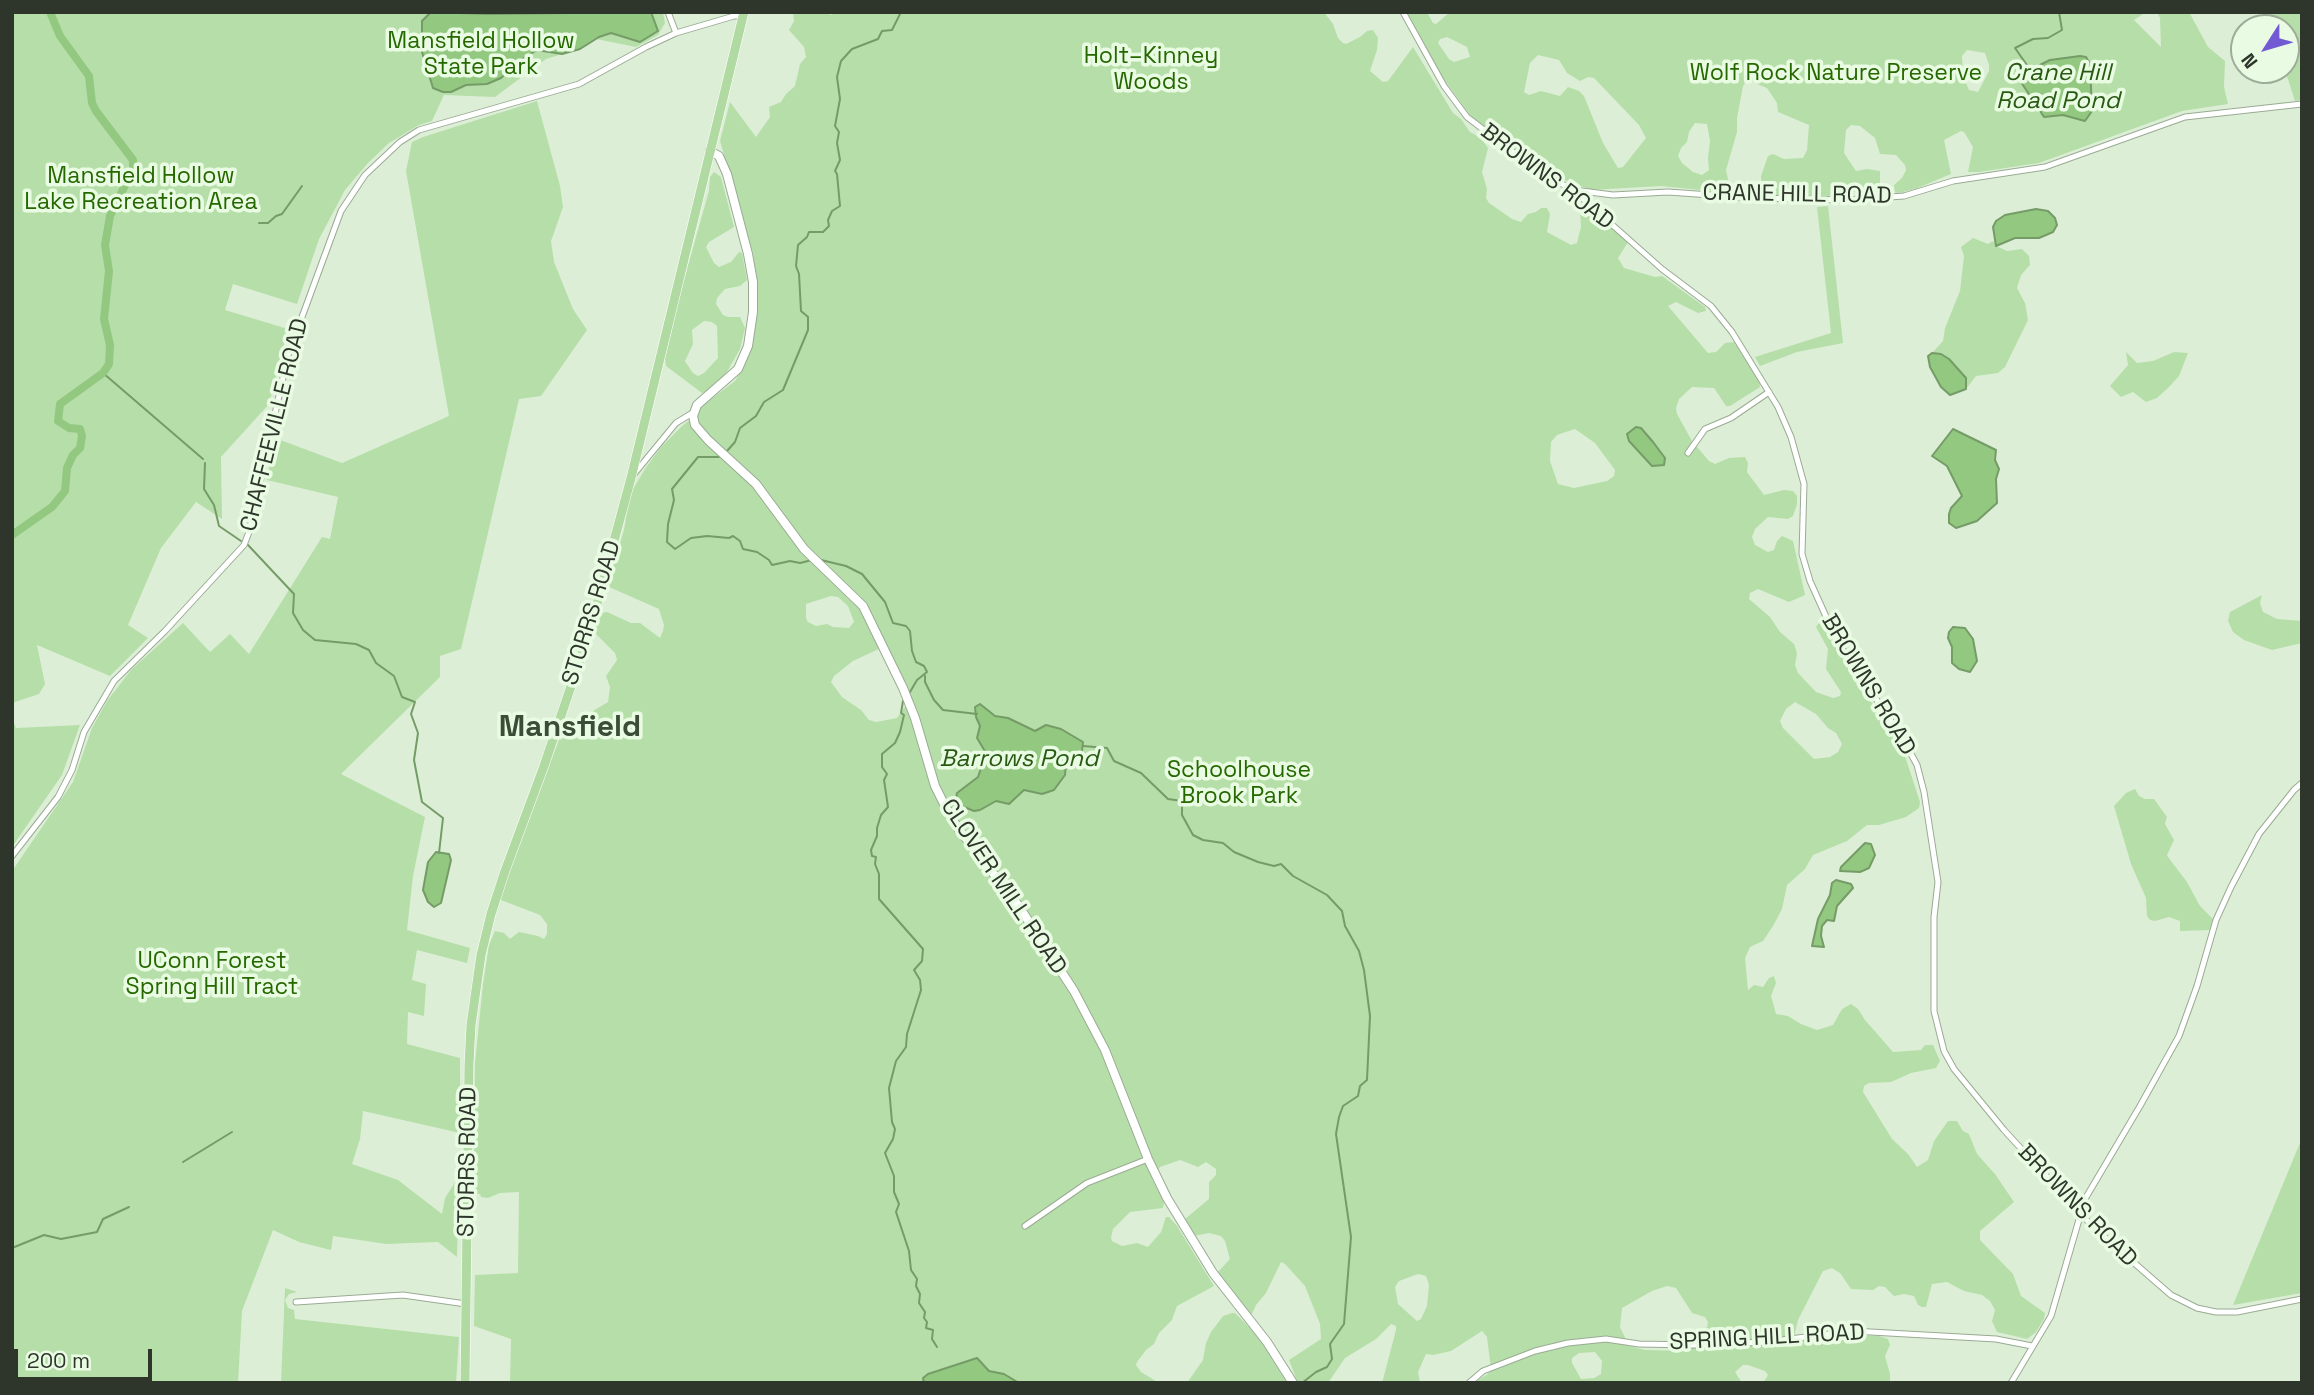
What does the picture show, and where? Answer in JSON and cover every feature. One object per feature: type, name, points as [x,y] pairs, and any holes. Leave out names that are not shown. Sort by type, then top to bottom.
[{"type":"main road","name":"STORRS ROAD","points":[[464,1383],[471,1037],[481,955],[501,881],[590,630],[631,478],[743,14]]},
{"type":"street","points":[[668,12],[676,33]]},
{"type":"street","name":"BROWNS ROAD","points":[[1403,12],[1444,86],[1467,117],[1535,169],[1573,190],[1662,269],[1718,313],[1769,391],[1786,424],[1802,476],[1802,554],[1810,581],[1837,641],[1903,739],[1917,765],[1924,792],[1938,882],[1934,917],[1934,1011],[1944,1051],[1970,1090],[2080,1214],[2161,1288],[2197,1308],[2216,1312],[2237,1312],[2302,1299]]},
{"type":"street","name":"CHAFFEEVILLE ROAD","points":[[12,856],[58,797],[72,770],[84,732],[114,681],[165,631],[244,545],[288,355],[337,221],[353,190],[379,160],[419,130],[579,84],[676,33],[743,14]]},
{"type":"street","name":"CRANE HILL ROAD","points":[[1573,190],[1613,195],[1668,192],[1844,200],[1904,196],[1953,181],[2045,167],[2185,117],[2302,104]]},
{"type":"street","points":[[631,478],[676,423],[694,412],[699,402],[738,369],[748,346],[753,312],[753,282],[748,254],[727,174],[719,156],[710,151]]},
{"type":"street","points":[[1688,453],[1705,429],[1731,418],[1769,391]]},
{"type":"street","name":"CLOVER MILL ROAD","points":[[694,412],[697,429],[756,484],[814,559],[863,606],[903,688],[935,786],[944,804],[957,827],[1018,905],[1074,991],[1105,1050],[1148,1159],[1167,1198],[1213,1273],[1267,1342],[1293,1383]]},
{"type":"street","points":[[2011,1383],[2051,1316],[2085,1199],[2179,1036],[2216,920],[2231,887],[2259,834],[2302,783]]},
{"type":"street","points":[[1025,1226],[1087,1183],[1148,1159]]},
{"type":"street","points":[[296,1302],[403,1295],[466,1304]]},
{"type":"street","name":"SPRING HILL ROAD","points":[[1469,1383],[1483,1371],[1535,1351],[1567,1343],[1606,1339],[1639,1344],[1693,1345],[1766,1342],[1853,1331],[1996,1339],[2032,1346]]},
{"type":"green space","name":"Mansfield Hollow Lake Recreation Area","points":[[12,12],[663,12],[665,23],[658,35],[636,47],[596,39],[546,59],[495,97],[444,95],[432,121],[419,125],[389,143],[345,190],[319,239],[297,304],[233,284],[225,310],[288,329],[269,404],[221,457],[222,519],[196,502],[161,548],[128,625],[148,638],[110,676],[37,645],[45,684],[39,694],[12,703]]},
{"type":"green space","points":[[793,12],[826,12],[831,15],[835,12],[1324,12],[1343,43],[1346,44],[1373,30],[1378,38],[1370,71],[1383,82],[1388,81],[1413,47],[1453,113],[1470,132],[1481,138],[1488,148],[1482,172],[1489,203],[1521,222],[1528,214],[1547,208],[1550,214],[1547,232],[1571,245],[1577,243],[1581,227],[1580,209],[1586,207],[1628,242],[1618,258],[1624,268],[1655,277],[1662,276],[1705,307],[1706,311],[1698,313],[1676,302],[1668,306],[1708,353],[1716,352],[1725,343],[1734,342],[1759,380],[1760,387],[1726,406],[1714,388],[1692,387],[1679,399],[1677,414],[1692,441],[1709,461],[1715,464],[1729,458],[1745,457],[1748,463],[1747,472],[1764,495],[1784,490],[1793,491],[1797,496],[1793,516],[1788,519],[1768,517],[1755,529],[1752,537],[1755,545],[1768,552],[1774,550],[1782,536],[1793,541],[1805,595],[1789,602],[1758,589],[1750,593],[1749,599],[1770,617],[1780,632],[1794,644],[1798,673],[1816,692],[1833,698],[1840,696],[1841,692],[1826,669],[1828,649],[1816,627],[1821,620],[1857,683],[1900,741],[1920,802],[1919,808],[1906,817],[1879,825],[1867,825],[1847,841],[1813,855],[1805,869],[1787,885],[1782,909],[1763,941],[1750,947],[1745,958],[1748,990],[1754,985],[1763,987],[1769,978],[1774,976],[1776,983],[1771,996],[1776,1014],[1788,1016],[1817,1030],[1833,1025],[1842,1009],[1851,1004],[1893,1052],[1921,1050],[1925,1045],[1933,1045],[1940,1061],[1936,1068],[1911,1073],[1891,1082],[1869,1083],[1864,1086],[1863,1092],[1892,1139],[1917,1167],[1928,1160],[1934,1141],[1948,1121],[1957,1121],[1963,1131],[1969,1134],[1977,1154],[2014,1202],[1980,1231],[1980,1240],[2013,1274],[2021,1296],[2045,1313],[2036,1332],[2027,1339],[1997,1332],[1992,1321],[1995,1310],[1990,1301],[1982,1295],[1964,1291],[1947,1282],[1932,1284],[1926,1307],[1922,1307],[1914,1296],[1894,1296],[1885,1287],[1879,1286],[1873,1290],[1851,1289],[1840,1273],[1832,1268],[1823,1271],[1798,1320],[1793,1341],[1850,1335],[1888,1339],[1890,1345],[1885,1356],[1890,1383],[1763,1383],[1768,1375],[1765,1371],[1743,1365],[1735,1372],[1742,1383],[1473,1383],[1488,1374],[1491,1369],[1487,1337],[1482,1331],[1451,1351],[1426,1354],[1418,1372],[1420,1383],[1382,1383],[1396,1330],[1396,1326],[1391,1324],[1376,1339],[1345,1358],[1328,1383],[1298,1383],[1289,1360],[1321,1339],[1320,1324],[1305,1286],[1281,1262],[1266,1293],[1252,1314],[1249,1314],[1217,1273],[1230,1259],[1225,1241],[1221,1236],[1209,1233],[1194,1236],[1185,1219],[1209,1199],[1209,1182],[1216,1175],[1216,1169],[1206,1162],[1198,1167],[1180,1160],[1160,1167],[1152,1179],[1164,1202],[1163,1208],[1130,1212],[1113,1229],[1111,1238],[1122,1246],[1137,1243],[1148,1247],[1161,1232],[1166,1217],[1169,1217],[1214,1286],[1177,1306],[1172,1320],[1137,1362],[1141,1372],[1159,1383],[510,1383],[511,1339],[474,1326],[475,1275],[518,1273],[519,1192],[481,1197],[476,1194],[474,1176],[475,1063],[489,945],[495,931],[504,933],[510,939],[519,932],[544,939],[547,934],[547,924],[540,915],[501,900],[501,893],[560,737],[580,737],[590,724],[593,711],[608,702],[610,687],[606,676],[617,660],[615,653],[594,632],[601,613],[607,612],[631,623],[640,623],[660,638],[663,631],[659,609],[609,587],[613,567],[624,530],[630,494],[645,469],[661,447],[699,413],[702,406],[735,381],[746,362],[754,331],[757,282],[753,253],[720,141],[730,102],[756,137],[770,117],[769,107],[781,102],[795,86],[800,64],[806,57],[804,47],[789,30],[794,21]],"holes":[[[1575,429],[1595,443],[1615,470],[1614,476],[1607,481],[1574,488],[1558,484],[1550,461],[1551,442],[1557,435]],[[1643,430],[1665,458],[1664,465],[1658,466],[1629,441]],[[831,596],[838,597],[848,606],[854,622],[849,628],[827,624],[816,626],[806,618],[806,604]],[[881,648],[894,662],[911,698],[897,718],[876,722],[869,720],[861,710],[842,697],[831,682],[834,676],[853,661]],[[1795,702],[1816,714],[1836,733],[1842,744],[1838,752],[1830,757],[1814,759],[1783,728],[1780,721],[1786,709]],[[1418,1274],[1426,1276],[1429,1285],[1427,1306],[1421,1319],[1417,1321],[1398,1304],[1395,1287],[1399,1281]],[[1667,1286],[1676,1288],[1692,1313],[1705,1317],[1708,1322],[1689,1351],[1645,1350],[1629,1346],[1620,1327],[1622,1308]],[[1595,1352],[1602,1361],[1601,1374],[1594,1378],[1581,1379],[1572,1358],[1579,1353]]]},
{"type":"green space","name":"Wolf Rock Nature Preserve","points":[[1407,12],[1427,12],[1436,24],[1450,12],[2146,12],[2134,20],[2161,47],[2160,18],[2157,12],[2189,12],[2208,47],[2225,61],[2224,87],[2228,104],[2182,111],[2039,163],[1979,172],[1968,172],[1973,147],[1961,131],[1944,140],[1951,174],[1898,193],[1895,192],[1894,185],[1902,178],[1905,165],[1896,155],[1880,154],[1875,138],[1860,126],[1851,125],[1846,130],[1844,153],[1856,171],[1880,171],[1880,192],[1874,194],[1848,191],[1828,196],[1766,195],[1762,191],[1761,176],[1768,156],[1773,154],[1784,159],[1803,158],[1807,150],[1809,125],[1778,112],[1777,103],[1767,88],[1747,80],[1743,86],[1737,132],[1726,170],[1729,193],[1661,186],[1591,190],[1559,178],[1536,165],[1473,119],[1437,70]],"holes":[[[1447,37],[1467,47],[1470,57],[1454,62],[1438,43],[1440,39]],[[1967,50],[1985,53],[1989,71],[1978,92],[1969,90],[1963,76],[1962,56]],[[1538,55],[1559,60],[1567,73],[1580,81],[1588,77],[1594,78],[1639,125],[1646,138],[1623,167],[1618,168],[1603,143],[1584,96],[1579,91],[1568,87],[1560,96],[1541,91],[1529,95],[1524,92],[1530,63]],[[2090,64],[2093,108],[2081,120],[2040,112],[2020,73]],[[1695,123],[1707,124],[1710,141],[1709,170],[1702,175],[1693,172],[1678,156]]]},
{"type":"green space","points":[[2302,12],[2302,100],[2295,101],[2290,84],[2300,84],[2300,14],[2267,14]]},
{"type":"green space","name":"UConn Forest Spring Hill Tract","points":[[537,101],[563,207],[551,241],[554,262],[573,309],[587,330],[541,396],[519,399],[461,649],[440,656],[440,677],[341,774],[425,817],[413,876],[407,930],[470,948],[467,963],[417,950],[412,980],[426,984],[424,1016],[408,1012],[407,1044],[460,1058],[460,1133],[363,1111],[360,1139],[352,1164],[398,1180],[442,1214],[445,1198],[459,1176],[457,1257],[438,1242],[386,1244],[333,1236],[331,1250],[299,1242],[273,1230],[242,1311],[238,1383],[12,1383],[12,871],[73,782],[92,728],[107,701],[131,670],[183,623],[210,652],[230,634],[249,654],[322,537],[330,539],[338,497],[267,480],[275,438],[342,463],[449,416],[406,171],[412,142]]},
{"type":"green space","points":[[714,172],[721,177],[734,227],[709,242],[706,247],[719,267],[731,262],[739,252],[742,253],[747,280],[740,286],[725,289],[717,298],[716,304],[723,315],[740,317],[745,328],[740,349],[723,379],[708,392],[702,393],[666,366],[665,359],[678,301],[709,191],[710,177]],"holes":[[[704,321],[717,326],[718,358],[698,376],[685,361],[693,344],[692,330]]]},
{"type":"green space","points":[[1828,206],[1843,343],[1797,352],[1760,366],[1755,357],[1831,333],[1817,207]]},
{"type":"green space","points":[[1973,238],[1988,244],[1993,241],[1996,246],[2007,251],[2022,249],[2029,256],[2030,265],[2021,275],[2017,288],[2025,303],[2028,320],[2005,367],[1998,373],[1976,376],[1966,389],[1966,378],[1949,359],[1932,353],[1943,341],[1945,328],[1960,291],[1964,256],[1961,247]]},
{"type":"green space","points":[[2126,352],[2137,363],[2153,361],[2174,352],[2188,353],[2179,376],[2157,398],[2146,402],[2133,392],[2121,397],[2110,386],[2128,365]]},
{"type":"green space","points":[[2262,595],[2260,603],[2263,612],[2277,619],[2302,621],[2302,643],[2272,650],[2244,640],[2233,632],[2228,621],[2230,612]]},
{"type":"green space","points":[[12,718],[16,728],[80,725],[62,775],[12,847]]},
{"type":"green space","points":[[2135,789],[2139,796],[2154,799],[2167,817],[2165,824],[2174,840],[2167,855],[2187,882],[2200,906],[2213,919],[2210,930],[2180,931],[2180,921],[2169,917],[2155,921],[2147,916],[2146,898],[2131,864],[2114,806],[2126,793]]},
{"type":"green space","points":[[2302,1138],[2302,1293],[2233,1305]]},
{"type":"green space","points":[[285,1288],[297,1292],[289,1294],[285,1300],[288,1308],[294,1310],[295,1319],[459,1337],[456,1383],[281,1383]]},
{"type":"green space","points":[[1232,1313],[1257,1335],[1287,1383],[1187,1383],[1203,1360],[1211,1332],[1223,1316]]},
{"type":"water","points":[[431,12],[651,12],[658,31],[640,42],[611,33],[580,49],[562,54],[537,50],[501,78],[487,84],[466,85],[451,92],[443,92],[433,88],[422,52],[422,21]]},
{"type":"water","name":"Crane Hill Road Pond","points":[[2086,57],[2090,64],[2092,111],[2085,121],[2063,115],[2044,117],[2017,76],[2050,60]]},
{"type":"water","points":[[2036,209],[2048,211],[2055,218],[2057,225],[2053,232],[2039,238],[2015,238],[1996,246],[1993,227],[1996,221],[2005,215]]},
{"type":"water","points":[[1932,353],[1949,359],[1966,378],[1966,389],[1950,395],[1941,387],[1930,367],[1928,356]]},
{"type":"water","points":[[1636,427],[1641,428],[1665,458],[1664,465],[1652,466],[1629,441],[1627,434]]},
{"type":"water","points":[[1953,429],[1996,450],[1995,460],[1999,469],[1996,479],[1997,503],[1977,521],[1956,528],[1949,523],[1949,514],[1962,496],[1947,466],[1932,456]]},
{"type":"water","points":[[1953,627],[1965,628],[1973,639],[1977,661],[1970,672],[1959,669],[1952,663],[1952,647],[1948,638]]},
{"type":"water","name":"Barrows Pond","points":[[980,704],[995,716],[1008,718],[1035,731],[1046,725],[1061,729],[1083,742],[1082,751],[1066,764],[1065,775],[1054,790],[1042,794],[1024,790],[1009,804],[996,801],[974,811],[959,805],[957,793],[978,777],[986,753],[977,738],[980,726],[975,707]]},
{"type":"water","points":[[1865,843],[1871,844],[1875,855],[1869,868],[1860,872],[1840,871],[1841,867]]},
{"type":"water","points":[[436,852],[449,854],[451,860],[441,903],[434,907],[428,902],[423,890],[428,862]]},
{"type":"water","points":[[1836,880],[1851,884],[1853,888],[1837,906],[1834,921],[1827,920],[1822,926],[1824,947],[1812,946],[1818,919],[1830,895],[1832,883]]},
{"type":"water","points":[[977,1358],[989,1371],[1004,1374],[1019,1383],[924,1383],[923,1378],[928,1374]]},
{"type":"waterway","points":[[12,535],[52,507],[65,491],[67,468],[80,448],[82,436],[80,429],[69,428],[58,421],[60,404],[103,373],[109,364],[110,345],[104,319],[109,271],[105,245],[110,216],[133,169],[133,160],[96,111],[92,103],[89,76],[60,36],[50,12]]},
{"type":"waterway","points":[[727,451],[735,442],[740,428],[756,416],[764,402],[783,390],[808,330],[808,317],[801,311],[796,266],[798,245],[809,232],[823,232],[829,226],[828,220],[832,211],[840,206],[835,171],[840,160],[837,143],[839,132],[835,126],[840,99],[837,77],[841,61],[852,49],[878,39],[882,31],[892,30],[901,12]]},
{"type":"waterway","points":[[2029,68],[2015,48],[2033,39],[2048,38],[2062,30],[2059,12]]},
{"type":"waterway","points":[[259,223],[268,223],[282,214],[302,186]]},
{"type":"waterway","points":[[103,373],[203,459]]},
{"type":"waterway","points":[[719,457],[698,457],[672,489],[674,500],[667,542],[675,549],[691,538],[733,536],[740,541],[743,549],[757,552],[772,565],[812,560]]},
{"type":"waterway","points":[[205,463],[204,489],[214,505],[219,526],[241,541]]},
{"type":"waterway","points":[[248,545],[294,594],[293,613],[303,630],[315,640],[356,644],[369,650],[376,663],[394,676],[402,697],[415,702],[411,714],[418,733],[414,760],[422,802],[443,818],[439,853]]},
{"type":"waterway","points":[[821,560],[846,566],[862,574],[885,602],[893,623],[906,626],[910,631],[916,662],[924,666],[927,672],[917,680],[910,692]]},
{"type":"waterway","points":[[925,676],[925,682],[934,700],[943,710],[977,714]]},
{"type":"waterway","points":[[903,701],[901,713],[904,715],[900,732],[895,743],[882,754],[882,767],[887,774],[884,780],[888,807],[881,815],[871,850],[872,856],[876,857],[875,864],[879,874],[879,899],[923,949],[922,961],[914,970],[920,980],[921,990],[907,1034],[906,1047],[896,1061],[889,1088],[895,1129],[885,1153],[894,1176],[894,1192],[899,1204],[896,1212],[909,1251],[911,1270],[917,1279],[919,1303],[925,1312],[926,1328],[933,1330],[932,1339],[937,1347]]},
{"type":"waterway","points":[[1083,746],[1107,748],[1114,761],[1141,773],[1168,799],[1182,801],[1182,815],[1193,835],[1203,840],[1223,843],[1234,852],[1258,862],[1274,866],[1281,864],[1293,876],[1327,895],[1342,911],[1345,926],[1359,951],[1370,1016],[1367,1080],[1360,1086],[1358,1096],[1343,1106],[1336,1134],[1351,1237],[1344,1324],[1330,1344],[1332,1359],[1327,1367],[1302,1383]]},
{"type":"waterway","points":[[183,1162],[232,1132]]},
{"type":"waterway","points":[[12,1248],[44,1235],[61,1239],[97,1232],[103,1219],[129,1207]]},
{"type":"district","name":"Mansfield","points":[[570,728]]},
{"type":"park label","name":"Mansfield Hollow State Park","points":[[481,55]]},
{"type":"park label","name":"Holt–Kinney Woods","points":[[1151,70]]},
{"type":"park label","name":"Schoolhouse Brook Park","points":[[1239,784]]}]
